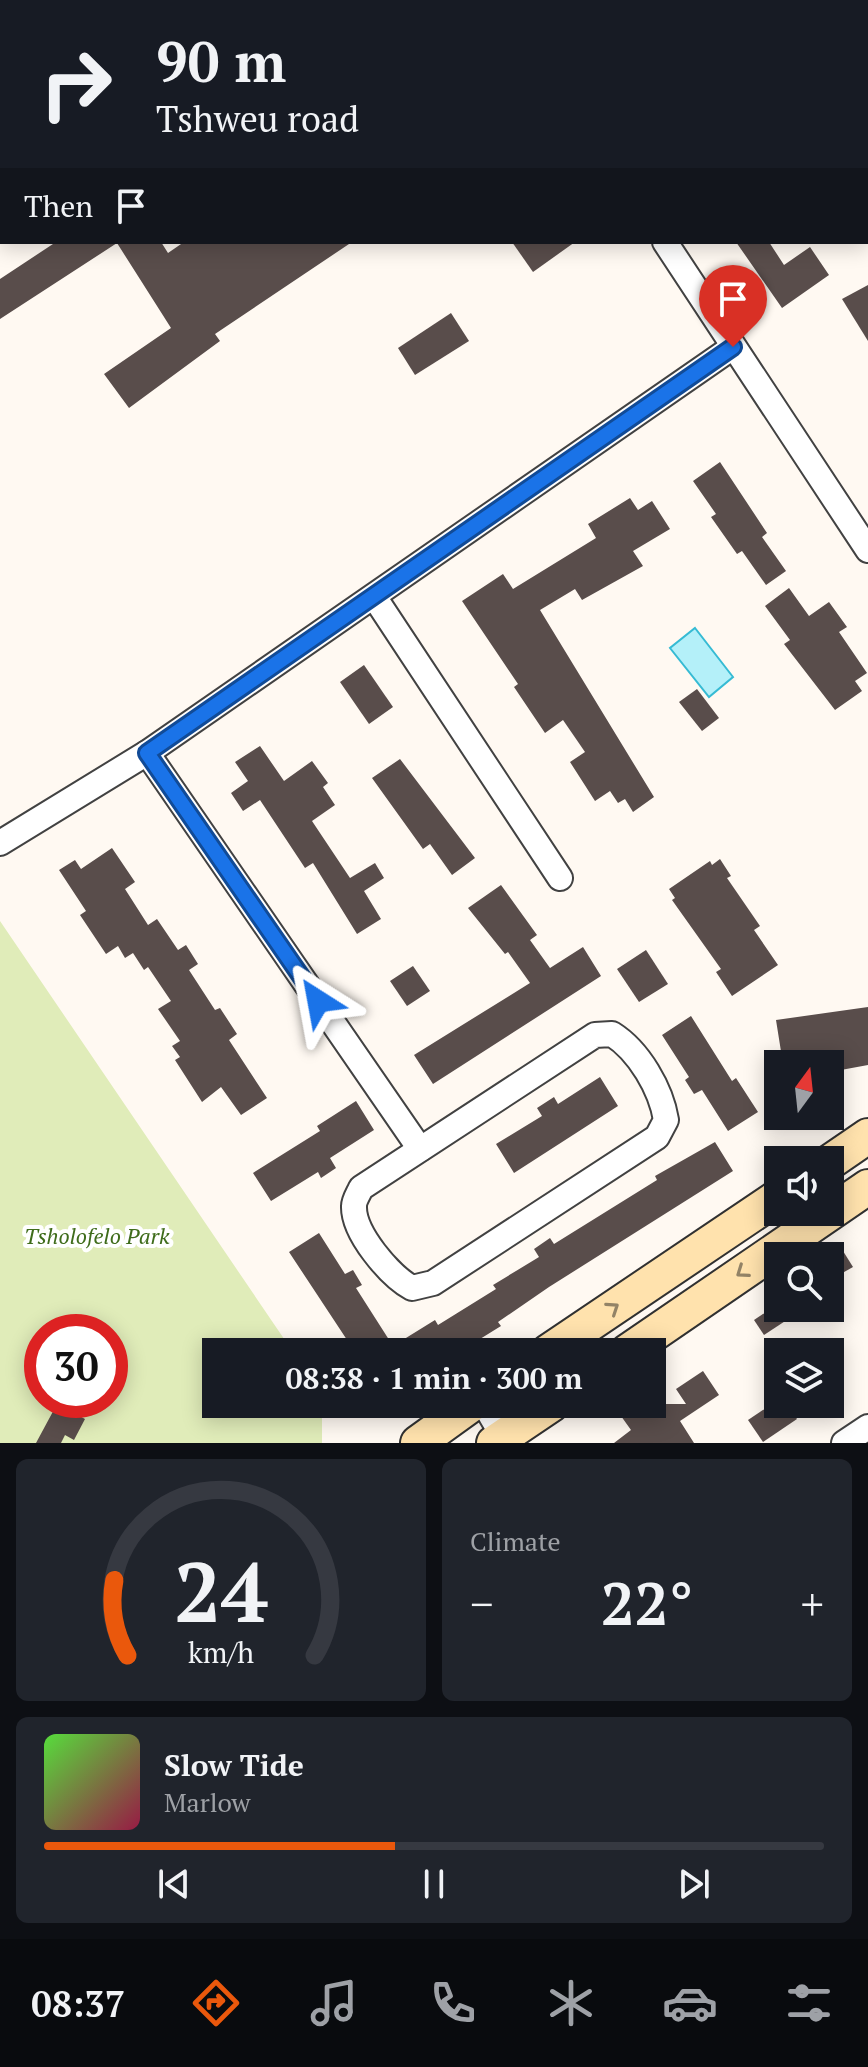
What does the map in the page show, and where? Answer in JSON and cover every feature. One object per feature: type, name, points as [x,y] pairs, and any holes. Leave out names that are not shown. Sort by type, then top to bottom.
[{"type":"main road","points":[[844,1152],[868,1136]]},
{"type":"main road","points":[[647,1338],[868,1187]]},
{"type":"main road","points":[[569,1338],[764,1206]]},
{"type":"main road","points":[[418,1443],[453,1418]]},
{"type":"main road","points":[[502,1441],[533,1418]]},
{"type":"street","points":[[666,244],[868,550]]},
{"type":"street","points":[[0,843],[147,753],[375,598],[733,347]]},
{"type":"street","points":[[375,598],[560,878]]},
{"type":"street","points":[[147,753],[420,1149]]},
{"type":"street","points":[[612,1034],[626,1043],[663,1099],[666,1120],[657,1137],[433,1283],[412,1288],[392,1278],[357,1224],[354,1204],[361,1188],[420,1149],[595,1035],[612,1034]]},
{"type":"street","points":[[491,1418],[502,1441]]},
{"type":"street","points":[[844,1443],[868,1427]]},
{"type":"green space","name":"Tsholofelo Park","points":[[0,921],[283,1338],[202,1338],[202,1418],[322,1418],[322,1443],[0,1443]]},
{"type":"water","points":[[695,628],[733,677],[709,697],[670,648]]},
{"type":"building","points":[[53,244],[115,244],[0,319],[0,279]]},
{"type":"building","points":[[118,244],[162,244],[168,253],[181,244],[349,244],[215,334],[220,341],[129,408],[104,374],[171,328]]},
{"type":"building","points":[[513,244],[572,244],[533,272]]},
{"type":"building","points":[[737,244],[770,244],[784,265],[810,247],[829,275],[782,308]]},
{"type":"building","points":[[868,285],[868,341],[842,299]]},
{"type":"building","points":[[451,313],[469,341],[415,375],[398,348]]},
{"type":"building","points":[[720,462],[767,533],[762,537],[786,571],[766,585],[742,551],[737,554],[711,517],[716,514],[693,481]]},
{"type":"building","points":[[630,498],[638,510],[652,501],[670,529],[633,551],[643,566],[582,600],[575,589],[540,610],[654,797],[633,812],[625,799],[618,803],[610,791],[595,801],[570,762],[585,752],[563,720],[545,733],[514,687],[518,684],[462,601],[503,574],[513,589],[596,538],[588,524]]},
{"type":"building","points":[[789,588],[809,616],[829,602],[847,627],[839,632],[867,673],[855,681],[862,691],[835,710],[784,644],[790,640],[765,606]]},
{"type":"building","points":[[364,665],[393,707],[369,724],[340,682]]},
{"type":"building","points":[[697,689],[719,718],[702,731],[679,702]]},
{"type":"building","points":[[260,746],[284,781],[312,761],[328,783],[323,787],[335,805],[312,821],[350,878],[375,863],[384,878],[364,891],[381,919],[357,934],[313,863],[305,868],[260,800],[243,811],[231,793],[248,781],[235,762]]},
{"type":"building","points":[[400,759],[475,858],[452,875],[430,844],[423,849],[372,778]]},
{"type":"building","points":[[112,848],[135,882],[125,889],[148,925],[157,919],[178,950],[186,945],[198,964],[189,970],[215,1010],[220,1008],[237,1034],[229,1040],[267,1098],[241,1115],[221,1087],[202,1102],[175,1060],[180,1057],[172,1046],[180,1041],[158,1009],[171,1001],[148,967],[144,970],[133,953],[125,958],[118,946],[106,954],[80,915],[86,911],[59,870],[75,860],[81,869]]},
{"type":"building","points":[[720,859],[731,876],[727,878],[760,926],[754,930],[778,965],[732,996],[716,972],[721,969],[672,900],[675,898],[669,889],[710,861],[712,865]]},
{"type":"building","points":[[501,885],[537,935],[530,940],[550,968],[583,947],[601,976],[433,1084],[414,1055],[530,983],[508,952],[505,954],[468,908]]},
{"type":"building","points":[[646,950],[668,984],[639,1002],[617,969]]},
{"type":"building","points":[[413,966],[430,991],[407,1006],[390,981]]},
{"type":"building","points":[[868,1007],[868,1065],[844,1069],[844,1050],[781,1050],[776,1020]]},
{"type":"building","points":[[691,1016],[732,1081],[736,1078],[758,1112],[728,1131],[702,1090],[694,1094],[685,1080],[689,1077],[662,1035]]},
{"type":"building","points":[[600,1077],[618,1106],[514,1173],[496,1144],[542,1116],[537,1108],[554,1097],[558,1104]]},
{"type":"building","points":[[356,1101],[374,1130],[330,1158],[336,1168],[321,1178],[318,1172],[271,1201],[253,1173],[320,1131],[317,1126]]},
{"type":"building","points":[[715,1142],[733,1171],[549,1287],[498,1322],[501,1326],[482,1338],[406,1338],[435,1320],[438,1325],[496,1289],[493,1285],[539,1257],[534,1249],[550,1238],[554,1244],[657,1180],[655,1176]]},
{"type":"building","points":[[319,1233],[345,1274],[353,1270],[362,1285],[356,1288],[388,1338],[346,1338],[289,1252]]},
{"type":"building","points":[[844,1253],[853,1267],[844,1272]]},
{"type":"building","points":[[764,1313],[764,1322],[784,1322],[764,1335],[754,1320]]},
{"type":"building","points":[[703,1371],[719,1395],[680,1421],[694,1443],[614,1443],[631,1430],[622,1418],[666,1418],[666,1404],[686,1404],[676,1389]]},
{"type":"building","points":[[764,1409],[764,1418],[797,1419],[763,1442],[748,1420]]},
{"type":"building","points":[[49,1418],[85,1419],[74,1440],[65,1435],[61,1443],[36,1443]]},
{"type":"route","points":[[318,1001],[147,753],[375,598],[733,347]]}]
